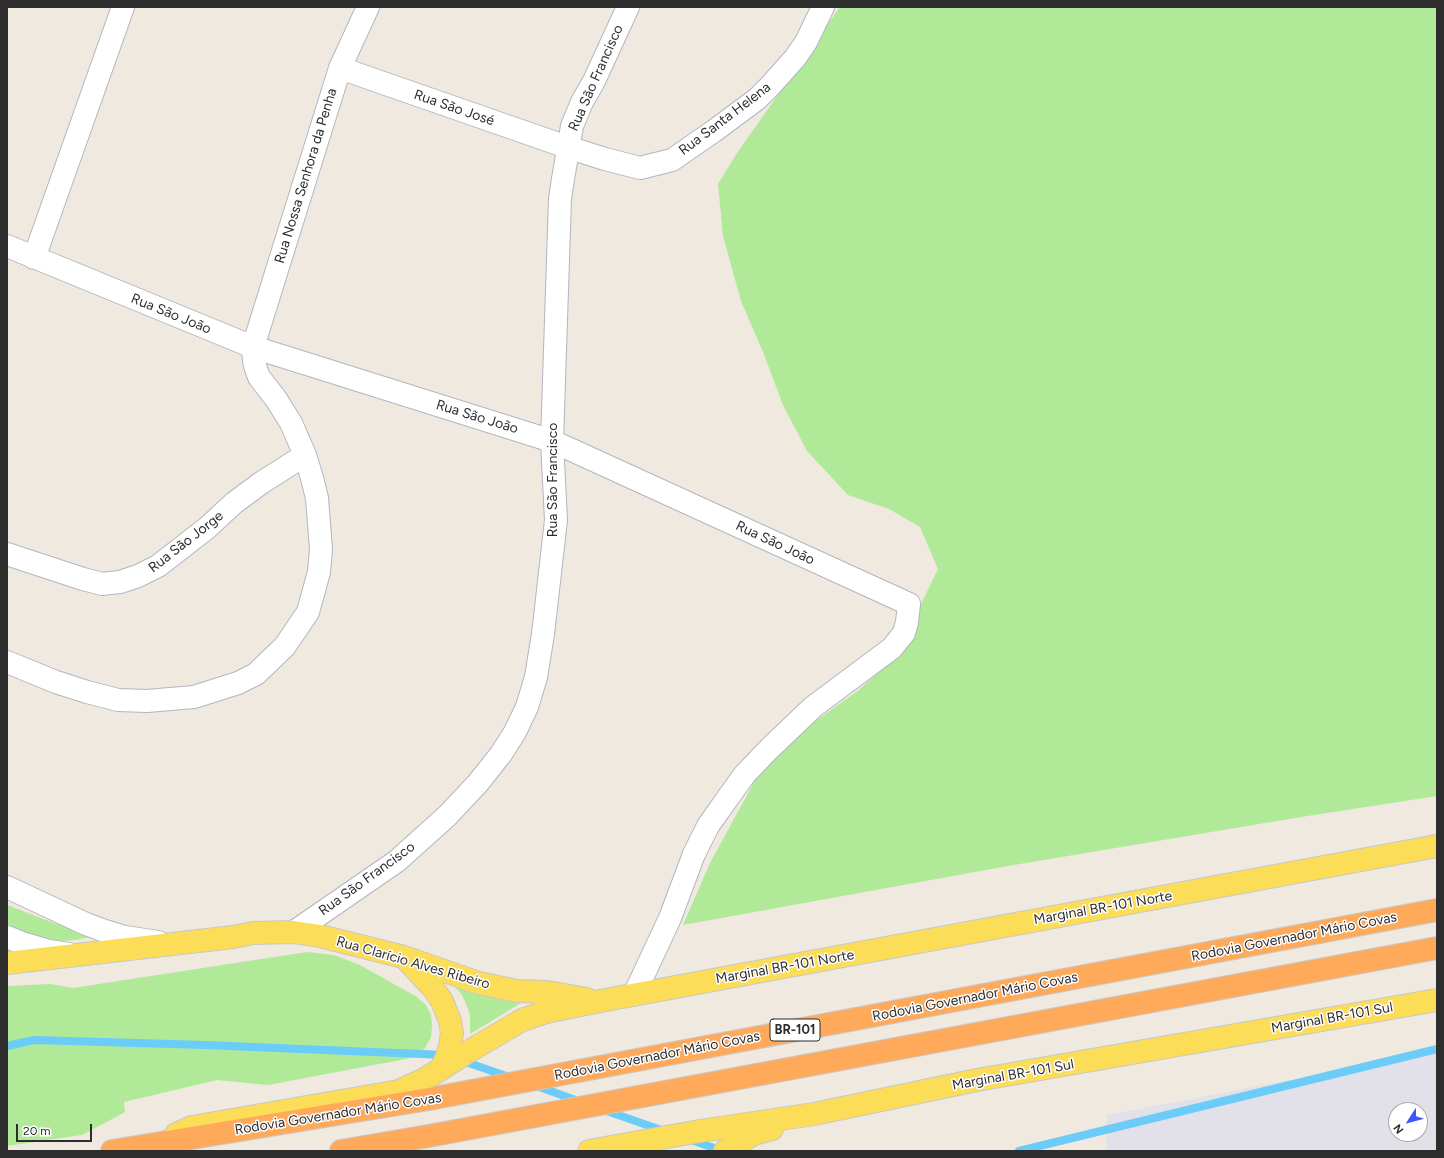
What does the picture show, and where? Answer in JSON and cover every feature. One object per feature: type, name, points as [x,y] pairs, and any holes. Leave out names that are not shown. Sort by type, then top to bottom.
[{"type":"highway","name":"Rodovia Governador Mário Covas","points":[[112,1151],[429,1099],[1437,910]]},
{"type":"highway","points":[[341,1151],[1437,948]]},
{"type":"main road","name":"Marginal BR-101 Norte","points":[[152,1144],[192,1127],[399,1091],[425,1079],[522,1020],[546,1012],[1437,846]]},
{"type":"main road","name":"Rua Clarício Alves Ribeiro","points":[[76,955],[233,938],[253,933],[294,932],[320,936],[404,957],[479,983],[517,991],[547,992],[600,1001]]},
{"type":"main road","points":[[7,963],[76,955]]},
{"type":"main road","points":[[404,957],[433,988],[442,1001],[450,1021],[452,1033],[450,1046],[446,1059],[440,1070]]},
{"type":"main road","name":"Marginal BR-101 Sul","points":[[589,1151],[700,1131],[814,1114],[977,1080],[1437,1000]]},
{"type":"main road","points":[[725,1151],[754,1134],[814,1114]]},
{"type":"street","points":[[34,258],[123,7]]},
{"type":"street","name":"Rua Nossa Senhora da Penha","points":[[254,347],[340,68],[368,7]]},
{"type":"street","name":"Rua São Francisco","points":[[294,932],[397,861],[447,816],[478,783],[501,754],[515,732],[530,699],[536,677],[543,634],[556,520],[552,441],[560,199],[572,126],[628,7]]},
{"type":"street","name":"Rua Santa Helena","points":[[568,147],[640,168],[672,160],[757,99],[770,86],[795,58],[806,42],[823,7]]},
{"type":"street","name":"Rua São José","points":[[340,68],[568,147]]},
{"type":"street","name":"Rua São João","points":[[7,246],[254,347],[552,441],[909,604],[904,633],[892,648],[813,707],[745,774],[708,826],[694,854],[670,918],[634,995]]},
{"type":"street","points":[[7,662],[56,682],[86,692],[118,700],[147,701],[194,697],[238,683],[256,674],[285,646],[308,612],[320,572],[321,550],[317,498],[300,441],[284,409],[259,377],[254,361],[254,347]]},
{"type":"street","name":"Rua São Jorge","points":[[7,554],[102,584],[120,582],[158,566],[207,528],[234,503],[261,483],[305,455]]},
{"type":"street","name":"Rua Clarício Alves Ribeiro","points":[[7,887],[86,924],[105,931],[125,937],[152,942],[179,944]]},
{"type":"street","name":"Rua Clarício Alves Ribeiro","points":[[7,937],[49,951],[76,955]]},
{"type":"shaded area","points":[[1437,1052],[1437,1151],[1106,1151],[1107,1115]]},
{"type":"green space","points":[[840,7],[1437,7],[1437,796],[1008,866],[683,925],[710,863],[759,773],[797,734],[859,690],[897,654],[938,569],[920,527],[889,509],[848,495],[807,451],[783,405],[763,352],[741,301],[723,236],[718,184],[737,153]]},
{"type":"green space","points":[[7,905],[93,936],[76,940],[60,941],[44,939],[32,935],[7,924]]},
{"type":"green space","points":[[307,952],[334,955],[360,965],[417,997],[426,1005],[431,1015],[431,1037],[425,1048],[411,1058],[268,1085],[217,1080],[124,1102],[125,1112],[82,1135],[7,1146],[7,986],[50,984],[73,988]]},
{"type":"green space","points":[[444,979],[521,1003],[470,1034],[470,1015],[462,995],[454,986]]},
{"type":"waterway","points":[[7,1046],[34,1040],[205,1045],[445,1055]]},
{"type":"waterway","points":[[1019,1151],[1437,1049]]},
{"type":"waterway","points":[[460,1060],[512,1078]]},
{"type":"waterway","points":[[534,1085],[581,1102]]},
{"type":"waterway","points":[[604,1110],[664,1131]]},
{"type":"waterway","points":[[689,1139],[722,1151]]}]
